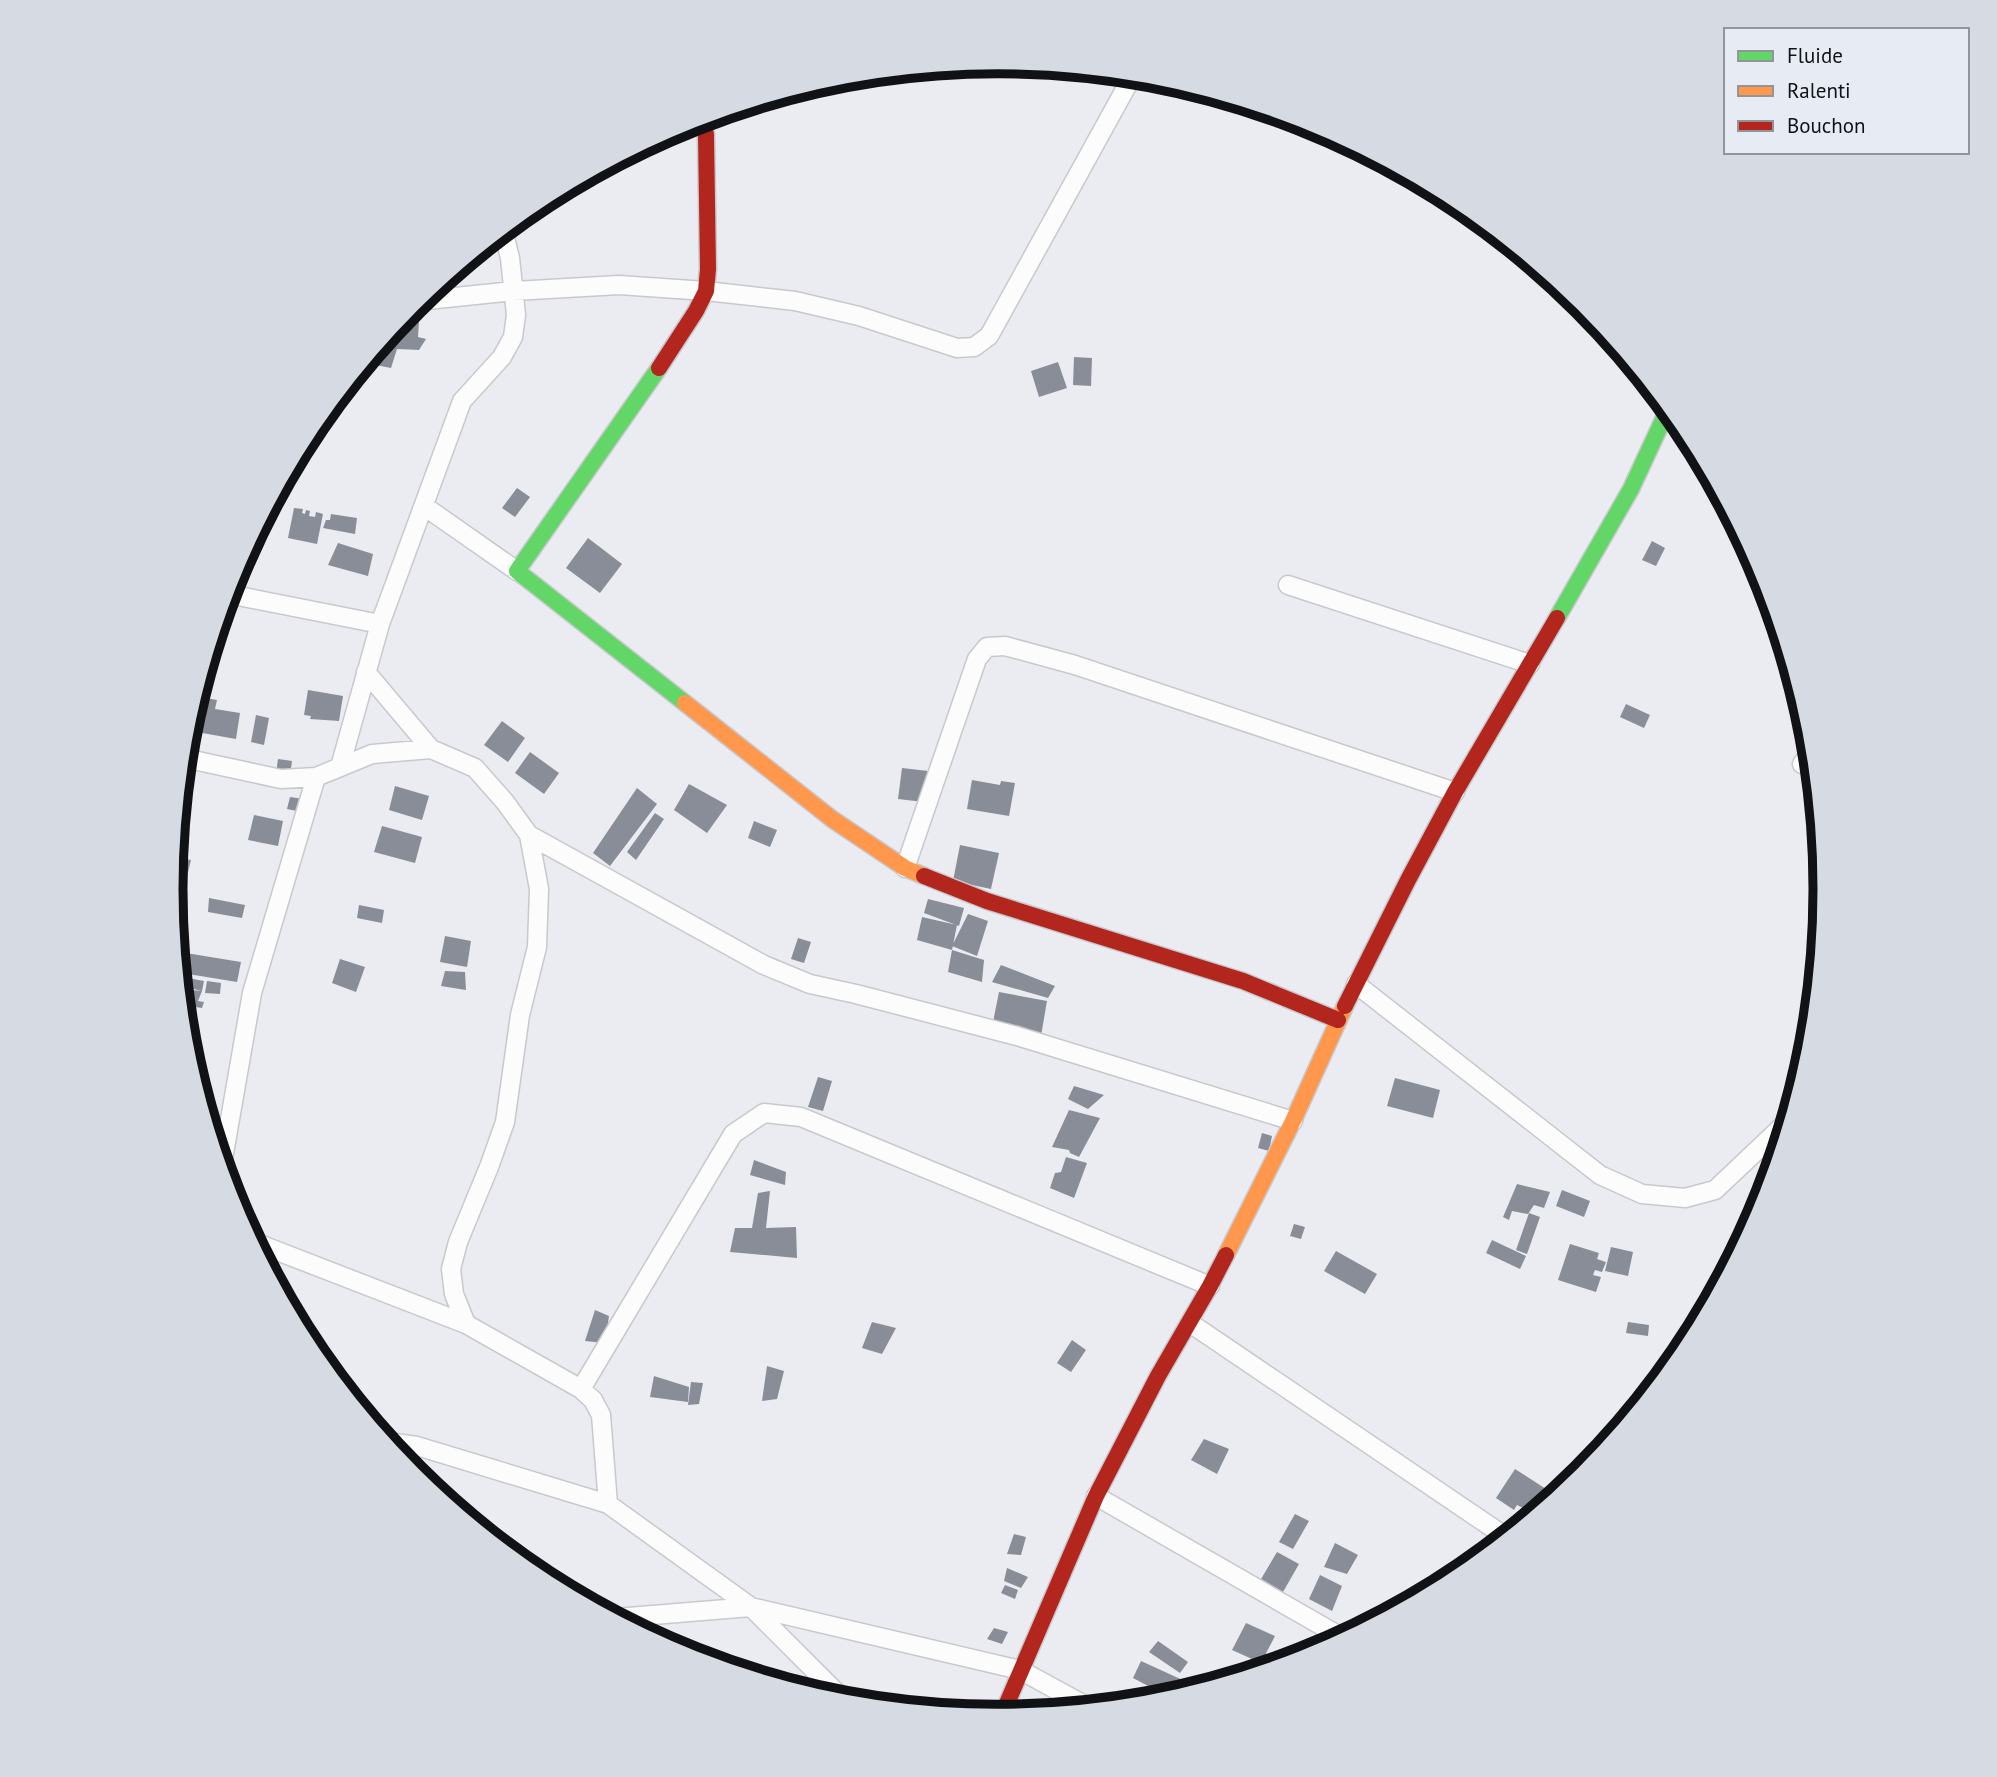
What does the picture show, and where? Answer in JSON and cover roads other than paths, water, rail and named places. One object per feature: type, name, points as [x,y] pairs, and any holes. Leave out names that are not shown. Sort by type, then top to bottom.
[{"type":"street","points":[[436,299],[514,290],[618,285],[706,291],[795,301],[859,316],[957,348],[974,347],[989,336],[1128,84]]},
{"type":"street","points":[[517,571],[649,383],[706,291],[708,269],[706,134],[704,130]]},
{"type":"street","points":[[340,767],[380,624],[462,401],[502,357],[513,337],[516,315],[505,240]]},
{"type":"street","points":[[1007,1704],[1096,1496],[1153,1386],[1210,1286],[1293,1121],[1356,984],[1455,792],[1631,489],[1664,419]]},
{"type":"street","points":[[424,506],[517,571],[832,819],[905,868],[987,901],[1243,981],[1338,1020]]},
{"type":"street","points":[[1288,585],[1530,664]]},
{"type":"street","points":[[239,596],[380,624]]},
{"type":"street","points":[[905,868],[976,659],[987,647],[1006,646],[1075,665],[1455,792]]},
{"type":"street","points":[[366,672],[431,749],[475,768],[529,835],[764,965],[810,984],[1017,1036],[1293,1121]]},
{"type":"street","points":[[194,760],[281,779],[316,778],[372,754],[431,749]]},
{"type":"street","points":[[225,1145],[252,993],[316,778]]},
{"type":"street","points":[[466,1324],[454,1294],[451,1269],[458,1242],[505,1122],[520,1015],[537,947],[538,889],[529,835]]},
{"type":"street","points":[[1356,984],[1600,1175],[1642,1194],[1685,1198],[1715,1190],[1776,1132]]},
{"type":"street","points":[[581,1389],[733,1133],[764,1113],[801,1117],[1210,1286]]},
{"type":"street","points":[[267,1247],[466,1324],[581,1389],[593,1400],[601,1415],[608,1504]]},
{"type":"street","points":[[1190,1323],[1499,1532]]},
{"type":"street","points":[[403,1444],[417,1446],[608,1504],[751,1607],[830,1686]]},
{"type":"street","points":[[1096,1496],[1331,1631]]},
{"type":"street","points":[[633,1617],[751,1607],[1020,1670],[1075,1700]]}]
